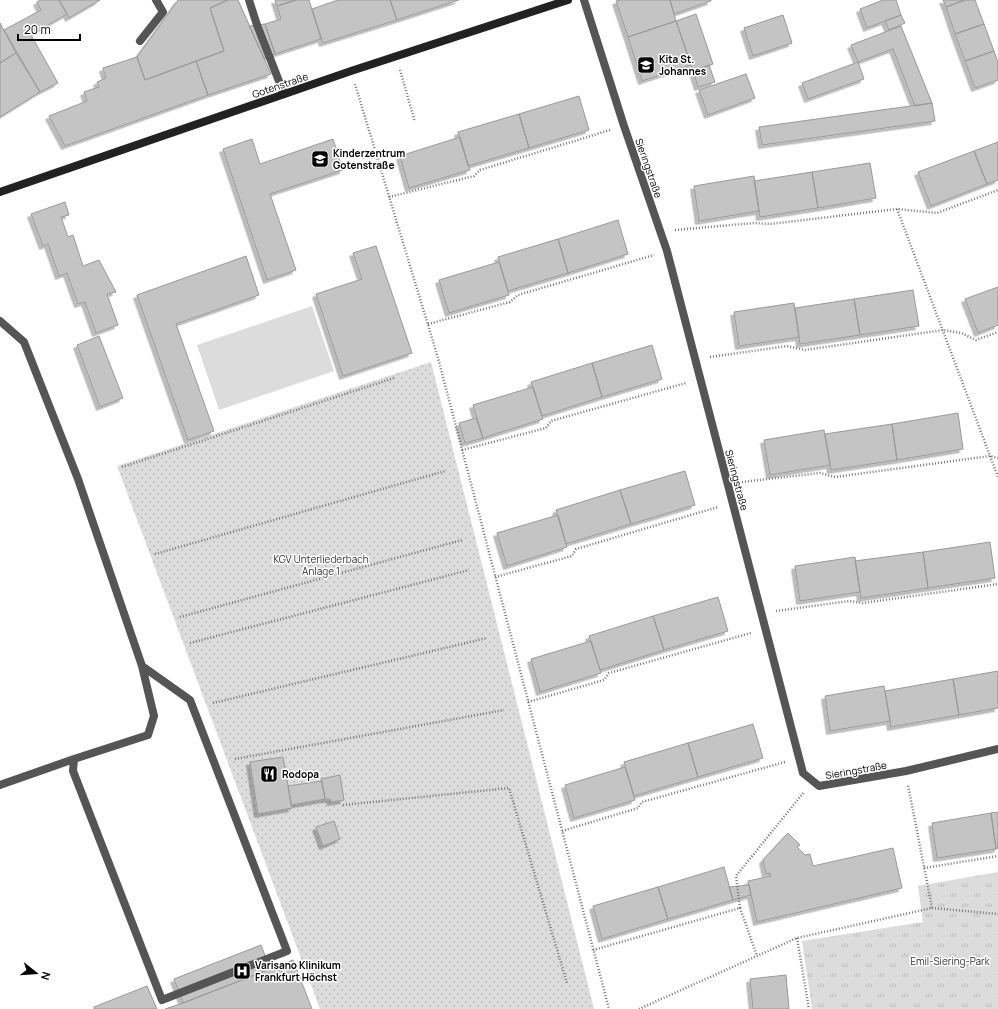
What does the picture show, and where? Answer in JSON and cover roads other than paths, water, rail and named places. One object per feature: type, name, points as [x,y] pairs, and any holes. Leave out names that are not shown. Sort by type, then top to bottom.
[{"type":"main road","name":"Gotenstraße","points":[[0,192],[351,71],[565,0]]},
{"type":"street","points":[[140,42],[163,12],[156,0]]},
{"type":"street","points":[[249,0],[257,25],[284,94]]},
{"type":"street","name":"Sieringstraße","points":[[584,0],[624,126],[667,251],[803,773],[819,786],[906,771],[998,749]]},
{"type":"street","points":[[0,321],[24,342],[78,479],[142,666],[154,716],[148,735],[0,785]]},
{"type":"street","points":[[74,759],[73,771],[162,1000],[287,951],[190,700],[142,666]]},
{"type":"place","name":"Kita St. Johannes","points":[[646,65]]},
{"type":"place","name":"Kinderzentrum Gotenstraße","points":[[320,159]]},
{"type":"place","name":"Rodopa","points":[[269,774]]},
{"type":"place","name":"Varisano Klinikum Frankfurt Höchst","points":[[242,971]]},
{"type":"park label","name":"KGV Unterliederbach Anlage 1","points":[[321,564]]},
{"type":"park label","name":"Emil-Siering-Park","points":[[950,961]]}]
